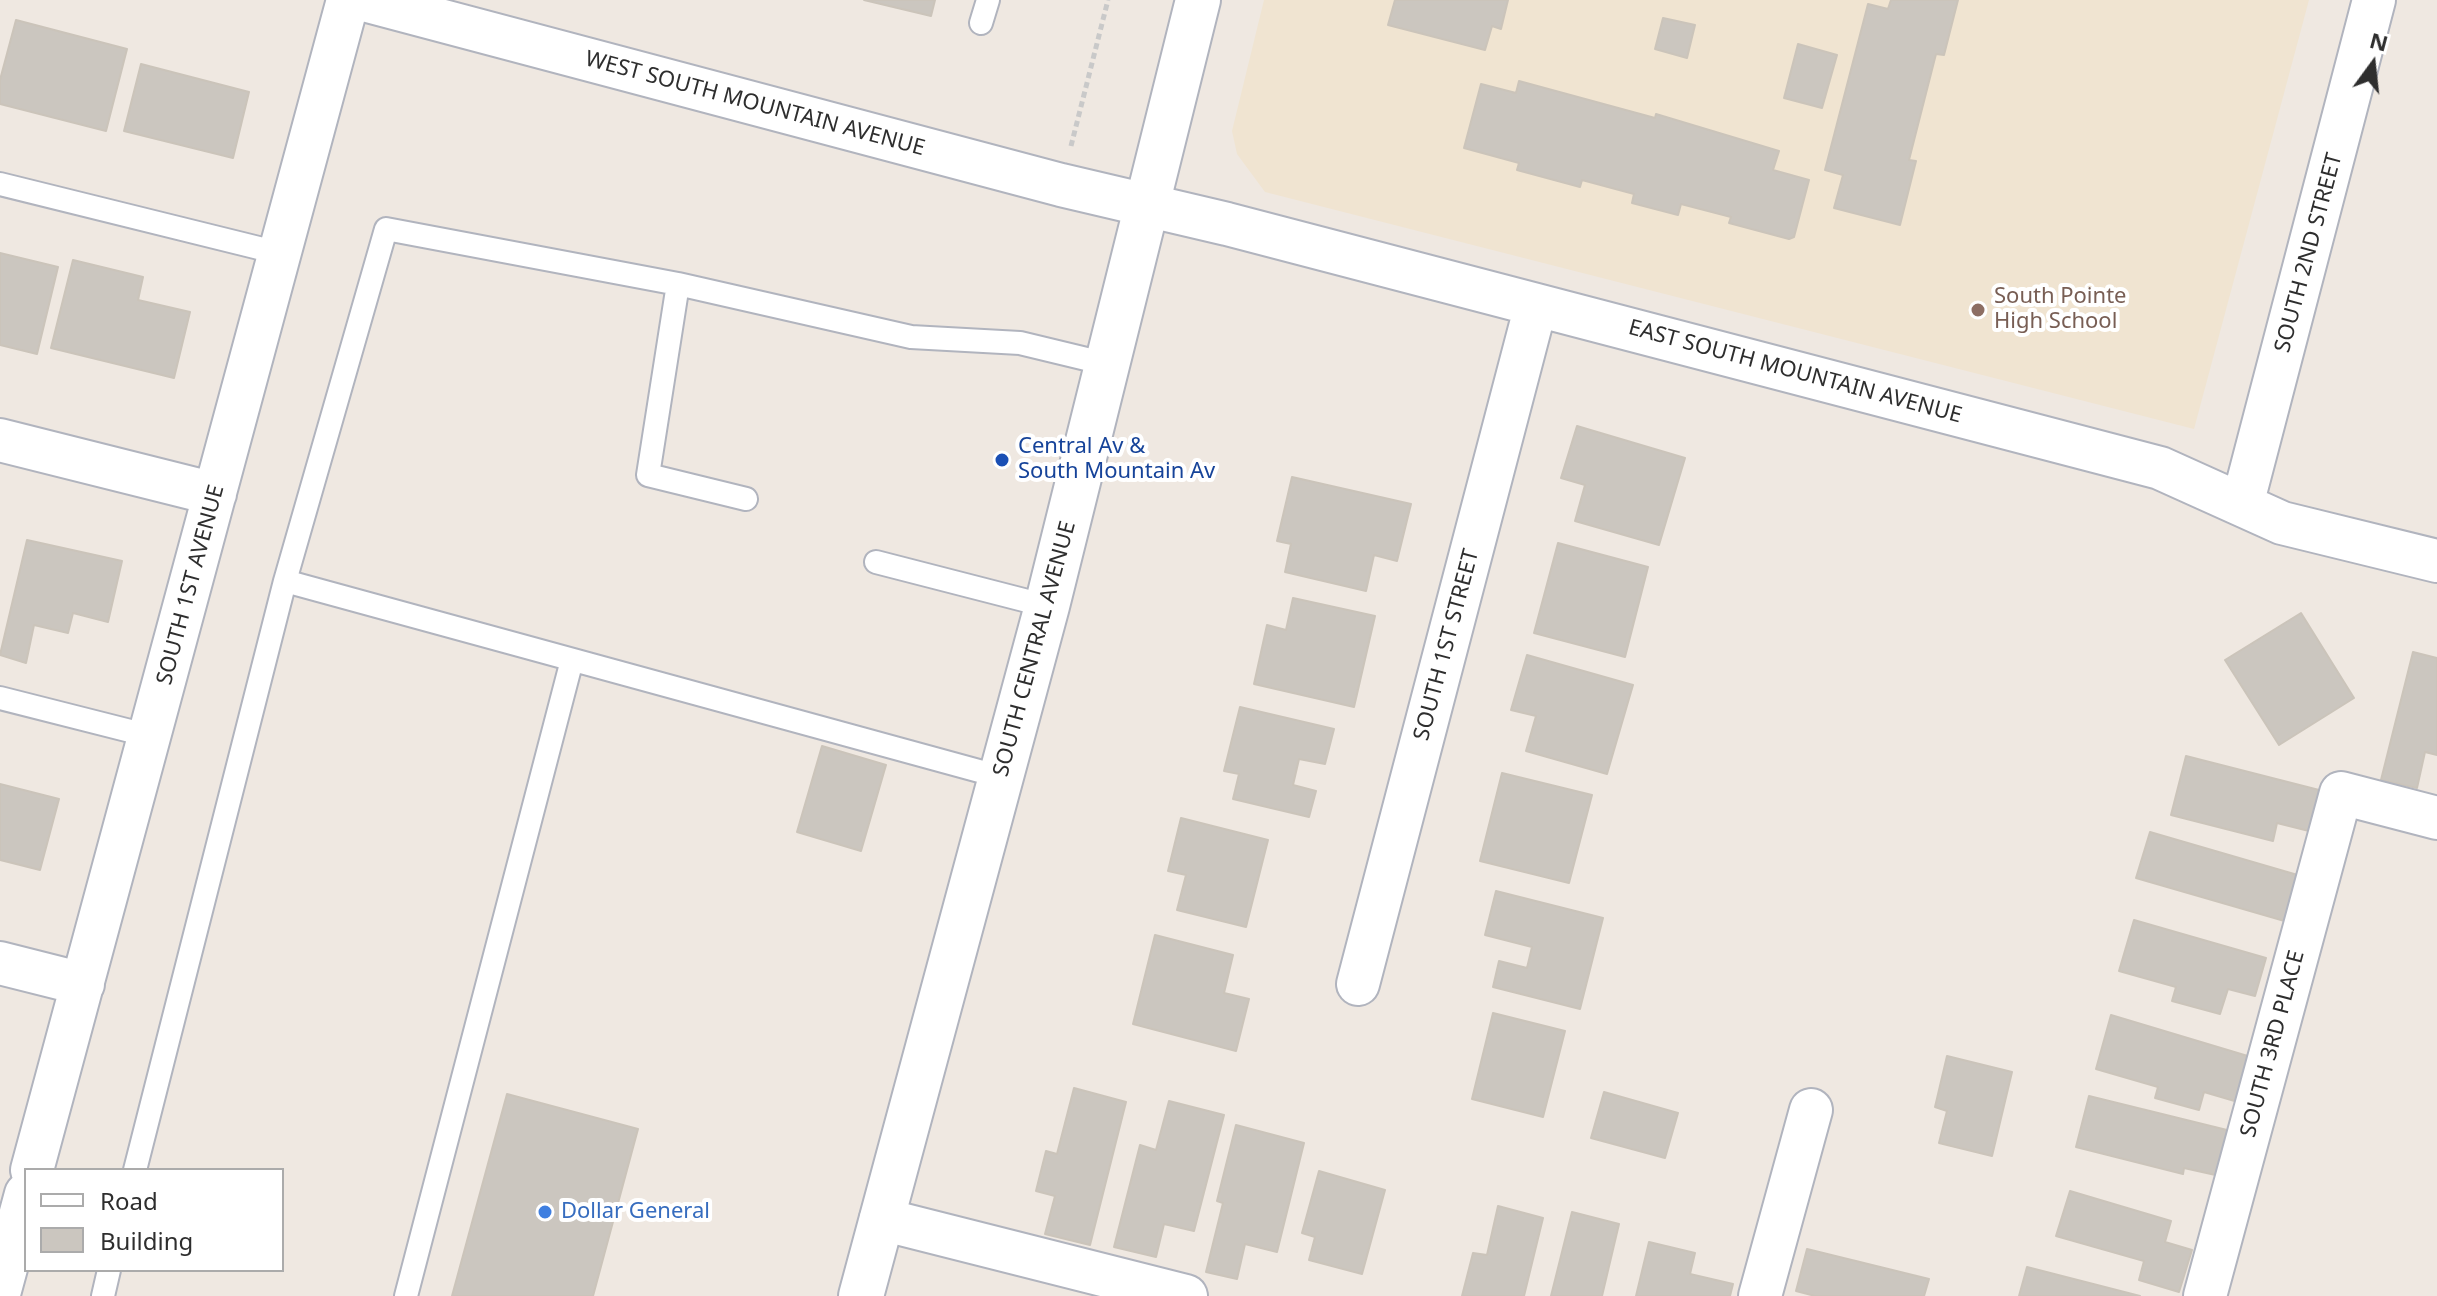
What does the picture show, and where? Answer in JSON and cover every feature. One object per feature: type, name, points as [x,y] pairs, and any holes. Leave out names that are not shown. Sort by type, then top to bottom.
[{"type":"main road","name":"SOUTH CENTRAL AVENUE","points":[[861,1296],[1047,606],[1198,0]]},
{"type":"street","name":"SOUTH 1ST AVENUE","points":[[33,1168],[348,0]]},
{"type":"street","name":"WEST SOUTH MOUNTAIN AVENUE","points":[[364,0],[429,8],[1061,185],[1146,204]]},
{"type":"street","name":"SOUTH 2ND STREET","points":[[2242,505],[2374,0]]},
{"type":"street","name":"EAST SOUTH MOUNTAIN AVENUE","points":[[1146,204],[2160,468],[2282,523],[2437,561]]},
{"type":"street","name":"SOUTH 1ST STREET","points":[[1358,984],[1536,305]]},
{"type":"street","points":[[0,440],[215,494]]},
{"type":"street","name":"SOUTH 3RD PLACE","points":[[2205,1296],[2341,793],[2437,818]]},
{"type":"street","points":[[0,963],[83,984]]},
{"type":"street","points":[[1760,1296],[1811,1110]]},
{"type":"street","points":[[0,1290],[15,1210]]},
{"type":"street","points":[[881,1219],[1186,1296]]},
{"type":"lane","points":[[981,23],[988,0]]},
{"type":"lane","points":[[0,184],[279,253]]},
{"type":"lane","points":[[136,1168],[285,581],[386,229],[678,284],[911,337],[1020,343],[1107,364]]},
{"type":"lane","points":[[678,284],[648,475],[746,499]]},
{"type":"lane","points":[[876,562],[1047,606]]},
{"type":"lane","points":[[285,581],[1001,777]]},
{"type":"lane","points":[[406,1296],[572,660]]},
{"type":"lane","points":[[0,698],[150,736]]},
{"type":"lane","points":[[103,1296],[109,1272]]},
{"type":"path","points":[[1061,185],[1108,0]]},
{"type":"shaded area","name":"South Pointe High School","points":[[1264,0],[2309,0],[2194,429],[1265,192],[1237,154],[1232,131]]},
{"type":"building","points":[[864,0],[935,0],[931,16]]},
{"type":"building","points":[[1395,0],[1508,0],[1501,29],[1492,26],[1485,50],[1388,25]]},
{"type":"building","points":[[1891,0],[1958,0],[1944,55],[1936,54],[1909,160],[1916,161],[1900,225],[1834,208],[1843,175],[1825,170],[1868,4],[1888,9]]},
{"type":"building","points":[[1663,18],[1695,25],[1687,58],[1655,49]]},
{"type":"building","points":[[16,20],[127,49],[106,131],[0,104],[0,80]]},
{"type":"building","points":[[1798,44],[1837,55],[1822,108],[1784,98]]},
{"type":"building","points":[[141,64],[249,92],[233,158],[124,131]]},
{"type":"building","points":[[1519,81],[1655,118],[1656,114],[1779,151],[1773,170],[1809,180],[1794,237],[1789,239],[1729,223],[1731,217],[1681,204],[1678,215],[1632,203],[1634,194],[1582,180],[1580,187],[1517,170],[1519,163],[1464,148],[1481,84],[1516,93]]},
{"type":"building","points":[[0,253],[58,267],[37,354],[0,345]]},
{"type":"building","points":[[73,260],[143,277],[138,300],[190,312],[174,378],[51,348]]},
{"type":"building","points":[[1577,426],[1685,458],[1659,545],[1575,521],[1585,485],[1561,478]]},
{"type":"building","points":[[1292,477],[1411,504],[1397,561],[1374,555],[1366,591],[1285,572],[1291,544],[1277,541]]},
{"type":"building","points":[[27,540],[122,561],[108,622],[73,613],[68,633],[34,625],[26,663],[0,655]]},
{"type":"building","points":[[1558,543],[1648,567],[1625,657],[1534,633]]},
{"type":"building","points":[[1293,598],[1375,616],[1354,707],[1254,684],[1267,625],[1286,630]]},
{"type":"building","points":[[2301,613],[2354,698],[2279,745],[2225,660]]},
{"type":"building","points":[[2413,652],[2437,658],[2437,755],[2425,752],[2417,788],[2381,780]]},
{"type":"building","points":[[1527,655],[1633,685],[1607,774],[1526,751],[1536,716],[1511,710]]},
{"type":"building","points":[[1240,707],[1334,729],[1325,764],[1299,759],[1293,785],[1316,791],[1309,817],[1233,799],[1239,774],[1224,771]]},
{"type":"building","points":[[822,746],[886,765],[861,851],[797,832]]},
{"type":"building","points":[[2186,756],[2323,791],[2313,832],[2277,823],[2273,841],[2171,815]]},
{"type":"building","points":[[1502,773],[1592,795],[1569,883],[1480,861]]},
{"type":"building","points":[[0,784],[59,799],[40,870],[0,860]]},
{"type":"building","points":[[1181,818],[1268,840],[1246,927],[1177,910],[1186,875],[1168,871]]},
{"type":"building","points":[[2150,832],[2301,876],[2288,922],[2136,878]]},
{"type":"building","points":[[1496,891],[1603,918],[1580,1009],[1493,987],[1499,961],[1527,968],[1532,947],[1485,935]]},
{"type":"building","points":[[2134,920],[2266,958],[2255,996],[2228,989],[2220,1014],[2172,1001],[2176,987],[2119,971]]},
{"type":"building","points":[[1155,935],[1233,955],[1224,993],[1249,999],[1236,1051],[1133,1024]]},
{"type":"building","points":[[1493,1013],[1565,1031],[1543,1117],[1472,1099]]},
{"type":"building","points":[[2111,1015],[2251,1057],[2238,1102],[2204,1092],[2199,1110],[2155,1098],[2158,1087],[2096,1069]]},
{"type":"building","points":[[1947,1056],[2012,1072],[1992,1156],[1939,1143],[1947,1111],[1935,1107]]},
{"type":"building","points":[[1074,1088],[1126,1102],[1090,1245],[1045,1234],[1055,1196],[1036,1191],[1046,1151],[1057,1154]]},
{"type":"building","points":[[1604,1092],[1678,1113],[1665,1158],[1591,1138]]},
{"type":"building","name":"Dollar General","points":[[507,1094],[638,1129],[593,1296],[452,1296]]},
{"type":"building","points":[[2089,1096],[2231,1131],[2220,1176],[2184,1168],[2183,1174],[2076,1147]]},
{"type":"building","points":[[1169,1101],[1224,1115],[1194,1231],[1164,1224],[1156,1257],[1114,1247],[1140,1145],[1156,1150]]},
{"type":"building","points":[[1236,1125],[1304,1143],[1277,1252],[1245,1244],[1237,1279],[1206,1272],[1223,1203],[1217,1201]]},
{"type":"building","points":[[1319,1171],[1385,1190],[1362,1274],[1309,1260],[1315,1237],[1302,1233]]},
{"type":"building","points":[[2070,1191],[2171,1221],[2165,1242],[2192,1250],[2179,1292],[2139,1280],[2144,1261],[2056,1236]]},
{"type":"building","points":[[1498,1206],[1543,1218],[1524,1296],[1462,1296],[1473,1253],[1487,1255]]},
{"type":"building","points":[[1572,1212],[1619,1224],[1602,1296],[1551,1296]]},
{"type":"building","points":[[1649,1242],[1695,1253],[1690,1274],[1733,1284],[1730,1296],[1636,1296]]},
{"type":"building","points":[[1807,1249],[1929,1279],[1924,1296],[1815,1296],[1796,1291]]},
{"type":"building","points":[[2027,1267],[2140,1296],[2019,1296]]},
{"type":"place","name":"South Pointe High School","points":[[1978,310]]},
{"type":"place","name":"Central Av & South Mountain Av","points":[[1002,460]]},
{"type":"place","name":"Dollar General","points":[[545,1212]]}]
